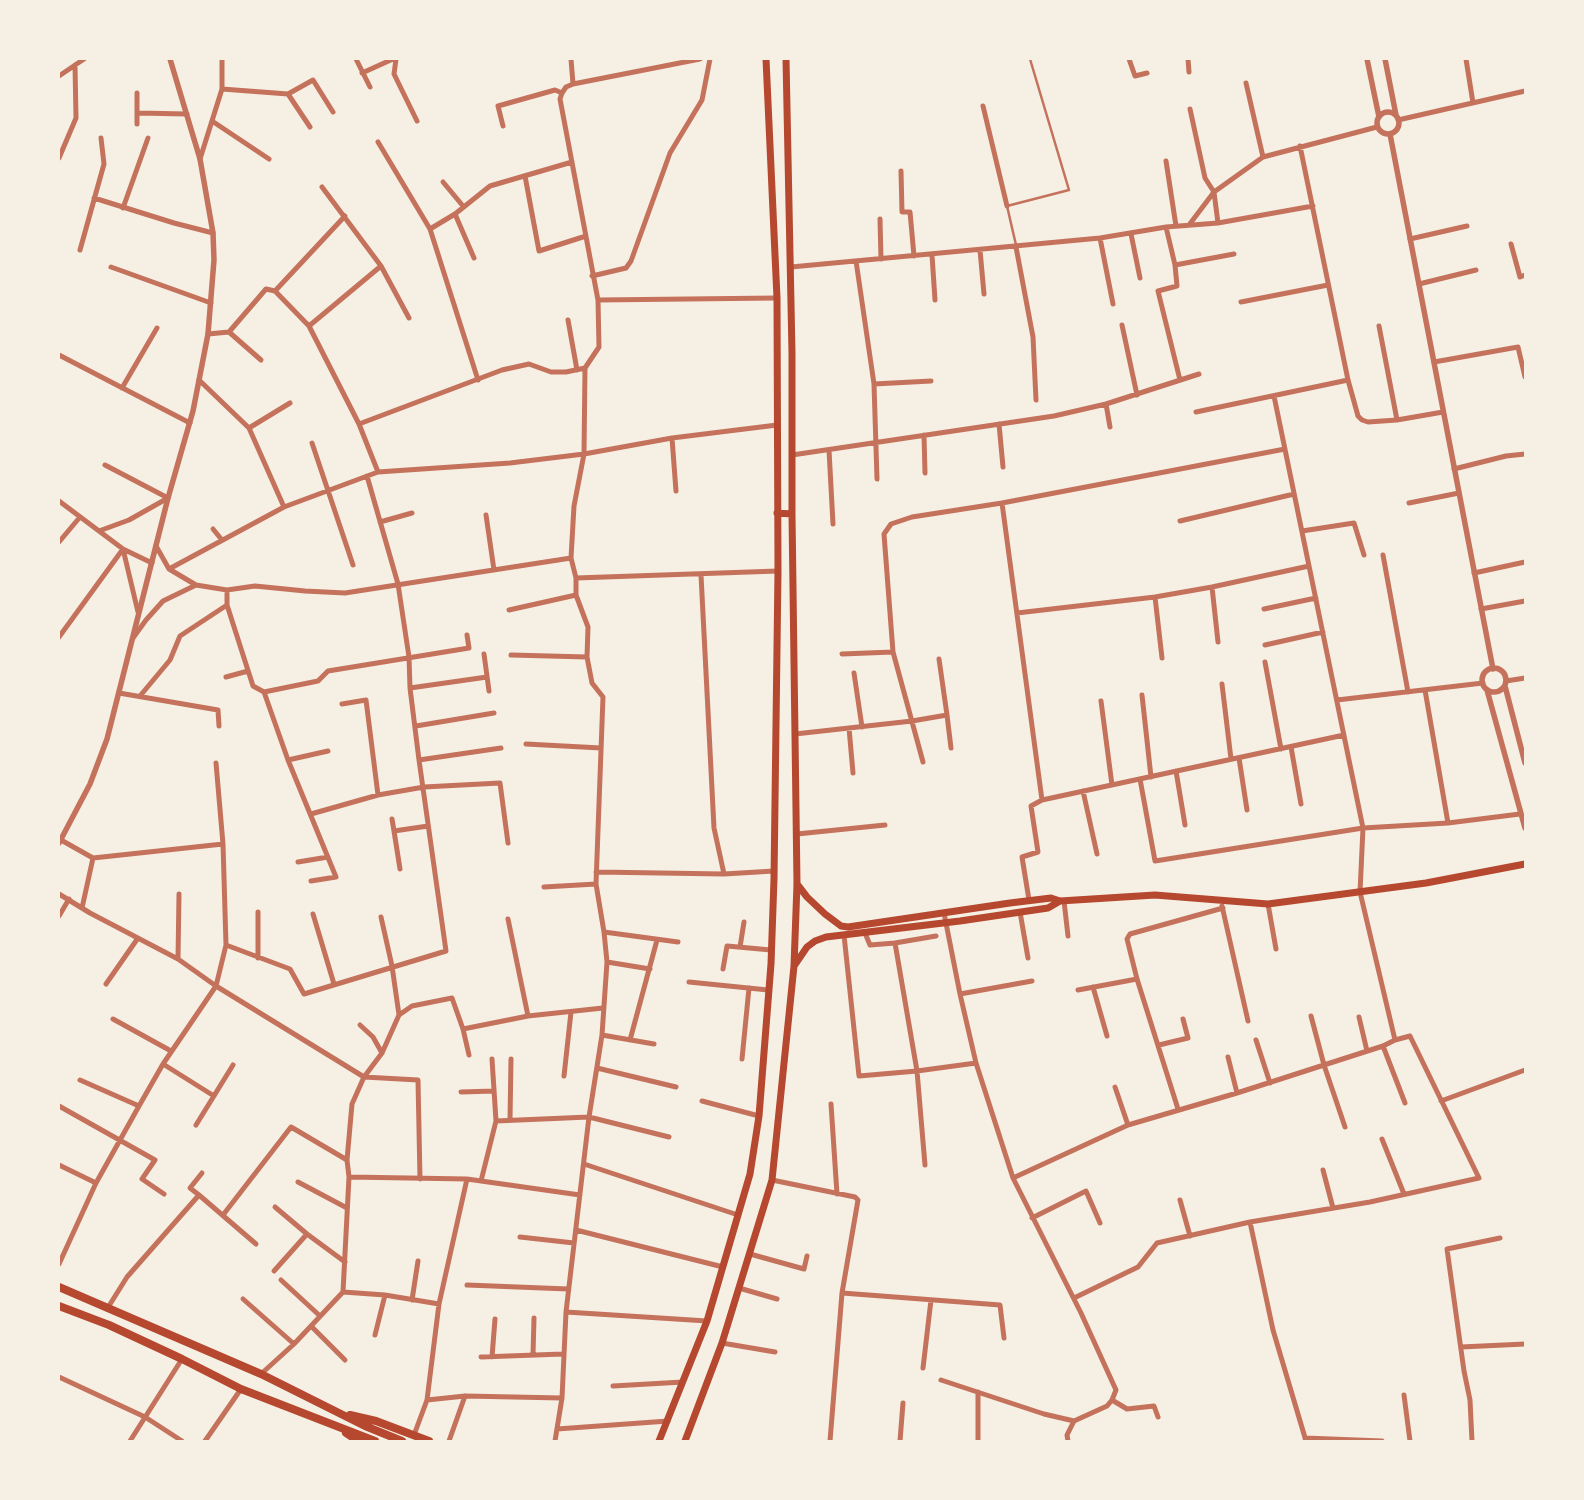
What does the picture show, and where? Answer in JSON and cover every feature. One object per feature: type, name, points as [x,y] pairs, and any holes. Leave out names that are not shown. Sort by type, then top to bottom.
[{"type":"main road","points":[[668,1441],[661,1438],[707,1320],[750,1174],[759,1116],[771,950],[774,871],[778,571],[777,298],[766,59]]},
{"type":"main road","points":[[685,1441],[722,1343],[772,1180],[794,966],[797,834],[786,59]]},
{"type":"main road","points":[[777,513],[792,514]]},
{"type":"main road","points":[[797,884],[807,897],[826,914],[842,926],[848,927],[1051,898],[1062,901],[1156,894],[1268,904],[1426,883],[1525,864]]},
{"type":"main road","points":[[794,966],[807,948],[815,941],[844,935],[1048,908],[1062,901]]},
{"type":"main road","points":[[59,1288],[261,1374],[337,1412],[402,1441]]},
{"type":"main road","points":[[59,1306],[109,1325],[241,1389],[375,1441]]},
{"type":"main road","points":[[337,1412],[376,1421],[429,1441]]},
{"type":"main road","points":[[334,1425],[358,1441]]},
{"type":"street","points":[[59,76],[84,59]]},
{"type":"street","points":[[170,59],[200,159],[213,233],[214,260],[208,334],[190,423],[168,498],[107,738],[90,784],[60,841],[93,858],[223,844]]},
{"type":"street","points":[[200,159],[222,88],[222,59]]},
{"type":"street","points":[[356,59],[370,87]]},
{"type":"street","points":[[362,73],[394,59],[394,74],[417,121]]},
{"type":"street","points":[[570,59],[573,84]]},
{"type":"street","points":[[555,1441],[562,1398],[568,1288],[589,1117],[602,1035],[607,962],[596,884],[604,697],[592,683],[587,657],[588,627],[576,595],[576,578],[571,558],[574,506],[584,454],[585,368],[599,347],[598,300],[560,98],[566,87],[573,84],[700,59]]},
{"type":"street","points":[[592,276],[626,268],[631,261],[670,153],[702,100],[710,59]]},
{"type":"street","points":[[1130,59],[1135,76],[1147,73]]},
{"type":"street","points":[[1188,59],[1189,72]]},
{"type":"street","points":[[1367,59],[1379,117],[1377,119],[1378,127],[1384,133],[1390,134],[1398,126],[1385,59]]},
{"type":"street","points":[[1466,59],[1473,103]]},
{"type":"street","points":[[59,158],[76,118],[75,65]]},
{"type":"street","points":[[222,88],[288,94],[313,80],[333,112]]},
{"type":"street","points":[[1246,83],[1263,157]]},
{"type":"street","points":[[503,126],[498,106],[555,90],[562,93]]},
{"type":"street","points":[[1397,118],[1525,91]]},
{"type":"street","points":[[137,93],[137,124]]},
{"type":"street","points":[[288,94],[310,128]]},
{"type":"street","points":[[983,106],[1007,206]]},
{"type":"street","points":[[1190,109],[1205,178],[1214,192],[1218,223]]},
{"type":"street","points":[[1379,117],[1385,112],[1391,112],[1397,118]]},
{"type":"street","points":[[137,113],[186,114]]},
{"type":"street","points":[[212,122],[269,159]]},
{"type":"street","points":[[1189,225],[1214,192],[1263,157],[1378,127]]},
{"type":"street","points":[[1390,134],[1493,669]]},
{"type":"street","points":[[80,250],[104,164],[101,138]]},
{"type":"street","points":[[123,208],[148,138]]},
{"type":"street","points":[[378,142],[430,229],[478,380]]},
{"type":"street","points":[[1300,146],[1348,380],[1358,416],[1368,422],[1397,420],[1444,412]]},
{"type":"street","points":[[1166,161],[1176,226]]},
{"type":"street","points":[[430,229],[455,214],[490,186],[572,162]]},
{"type":"street","points":[[901,171],[902,212],[910,212],[914,256]]},
{"type":"street","points":[[524,176],[539,251],[586,236]]},
{"type":"street","points":[[443,182],[463,206]]},
{"type":"street","points":[[322,187],[381,266],[409,318]]},
{"type":"street","points":[[94,198],[213,233]]},
{"type":"street","points":[[790,267],[1100,238],[1166,227],[1218,223],[1313,206]]},
{"type":"street","points":[[455,214],[474,258]]},
{"type":"street","points":[[275,291],[345,216]]},
{"type":"street","points":[[880,219],[881,259]]},
{"type":"street","points":[[1410,239],[1467,226]]},
{"type":"street","points":[[1166,227],[1175,265],[1177,286],[1158,291],[1180,380]]},
{"type":"street","points":[[1131,234],[1140,278]]},
{"type":"street","points":[[1100,238],[1113,304]]},
{"type":"street","points":[[1511,244],[1520,276],[1525,275]]},
{"type":"street","points":[[1016,247],[1033,337],[1036,400]]},
{"type":"street","points":[[980,250],[984,294]]},
{"type":"street","points":[[1175,265],[1234,254]]},
{"type":"street","points":[[932,255],[935,300]]},
{"type":"street","points":[[856,262],[874,384],[877,479]]},
{"type":"street","points":[[309,326],[381,266]]},
{"type":"street","points":[[110,267],[210,303]]},
{"type":"street","points":[[1419,284],[1476,270]]},
{"type":"street","points":[[1241,302],[1328,285]]},
{"type":"street","points":[[208,334],[229,332],[266,289],[275,291],[309,326],[360,424],[378,472]]},
{"type":"street","points":[[598,300],[777,298]]},
{"type":"street","points":[[568,320],[577,370]]},
{"type":"street","points":[[1122,325],[1137,395]]},
{"type":"street","points":[[1379,326],[1397,420]]},
{"type":"street","points":[[122,388],[157,328]]},
{"type":"street","points":[[229,332],[261,360]]},
{"type":"street","points":[[1434,362],[1518,347],[1525,377]]},
{"type":"street","points":[[59,355],[190,423]]},
{"type":"street","points":[[360,424],[502,370],[528,364],[551,372],[566,372],[585,368]]},
{"type":"street","points":[[792,455],[1054,416],[1106,404],[1199,374]]},
{"type":"street","points":[[199,380],[249,428],[284,507]]},
{"type":"street","points":[[1196,412],[1348,380]]},
{"type":"street","points":[[874,384],[932,381]]},
{"type":"street","points":[[1274,396],[1363,828],[1360,892],[1395,1040]]},
{"type":"street","points":[[249,428],[290,403]]},
{"type":"street","points":[[1106,404],[1110,427]]},
{"type":"street","points":[[999,424],[1003,467]]},
{"type":"street","points":[[169,569],[284,507],[378,472],[510,463],[584,454],[672,438],[777,425]]},
{"type":"street","points":[[924,435],[925,473]]},
{"type":"street","points":[[672,438],[676,491]]},
{"type":"street","points":[[312,443],[353,565]]},
{"type":"street","points":[[924,762],[893,652],[884,534],[891,524],[912,517],[1002,503],[1285,449]]},
{"type":"street","points":[[829,450],[833,524]]},
{"type":"street","points":[[1454,469],[1506,456],[1525,454]]},
{"type":"street","points":[[105,465],[168,498]]},
{"type":"street","points":[[226,945],[290,968],[304,994],[446,951],[419,760],[410,688],[409,657],[398,584],[367,476]]},
{"type":"street","points":[[1409,503],[1459,493]]},
{"type":"street","points":[[1180,520],[1294,494]]},
{"type":"street","points":[[100,531],[129,520],[168,498]]},
{"type":"street","points":[[59,501],[123,549],[152,563]]},
{"type":"street","points":[[1002,503],[1042,800]]},
{"type":"street","points":[[380,522],[412,513]]},
{"type":"street","points":[[486,514],[494,570]]},
{"type":"street","points":[[59,542],[80,517]]},
{"type":"street","points":[[1302,531],[1354,523],[1364,555]]},
{"type":"street","points":[[213,529],[222,540]]},
{"type":"street","points":[[156,546],[169,569],[196,585],[227,590],[255,586],[305,591],[345,592],[571,558]]},
{"type":"street","points":[[123,549],[138,612]]},
{"type":"street","points":[[59,637],[61,630],[123,549]]},
{"type":"street","points":[[1383,555],[1408,692]]},
{"type":"street","points":[[1474,573],[1525,562]]},
{"type":"street","points":[[1017,613],[1156,597],[1309,566]]},
{"type":"street","points":[[576,578],[778,571]]},
{"type":"street","points":[[701,575],[714,828],[724,874]]},
{"type":"street","points":[[132,639],[163,601],[196,585]]},
{"type":"street","points":[[1212,587],[1218,642]]},
{"type":"street","points":[[227,590],[228,605],[252,686],[264,692],[318,682],[328,672],[469,648],[467,635]]},
{"type":"street","points":[[509,610],[576,595]]},
{"type":"street","points":[[1156,597],[1162,658]]},
{"type":"street","points":[[1264,609],[1316,598]]},
{"type":"street","points":[[1481,609],[1525,601]]},
{"type":"street","points":[[140,696],[170,660],[180,636],[228,605]]},
{"type":"street","points":[[1265,645],[1323,632]]},
{"type":"street","points":[[842,654],[893,652]]},
{"type":"street","points":[[484,654],[489,691]]},
{"type":"street","points":[[511,655],[587,657]]},
{"type":"street","points":[[939,659],[952,748]]},
{"type":"street","points":[[1264,662],[1281,749]]},
{"type":"street","points":[[1525,763],[1502,671],[1493,669],[1485,674],[1483,683],[1488,690],[1525,828]]},
{"type":"street","points":[[226,677],[248,671]]},
{"type":"street","points":[[854,672],[862,727]]},
{"type":"street","points":[[410,688],[487,677]]},
{"type":"street","points":[[1488,690],[1497,692],[1505,683],[1525,678]]},
{"type":"street","points":[[1337,700],[1483,683]]},
{"type":"street","points":[[1222,684],[1231,760]]},
{"type":"street","points":[[1425,690],[1448,823]]},
{"type":"street","points":[[119,692],[218,710],[220,726]]},
{"type":"street","points":[[264,692],[288,760],[336,877],[311,880]]},
{"type":"street","points":[[1142,695],[1151,777]]},
{"type":"street","points":[[342,704],[366,700],[378,795]]},
{"type":"street","points":[[1101,701],[1112,785]]},
{"type":"street","points":[[416,726],[494,713]]},
{"type":"street","points":[[795,734],[912,721],[947,715]]},
{"type":"street","points":[[849,728],[853,772]]},
{"type":"street","points":[[1029,900],[1022,857],[1038,852],[1032,806],[1042,800],[1344,735]]},
{"type":"street","points":[[526,744],[601,748]]},
{"type":"street","points":[[1291,747],[1301,804]]},
{"type":"street","points":[[419,760],[501,748]]},
{"type":"street","points":[[288,760],[328,751]]},
{"type":"street","points":[[1239,758],[1247,810]]},
{"type":"street","points":[[59,1264],[96,1183],[162,1064],[216,986],[226,945],[223,844],[216,763]]},
{"type":"street","points":[[1176,771],[1185,826]]},
{"type":"street","points":[[1140,779],[1155,861],[1363,828],[1448,823],[1520,814]]},
{"type":"street","points":[[311,814],[378,795],[424,787],[500,783],[508,843]]},
{"type":"street","points":[[1083,791],[1097,854]]},
{"type":"street","points":[[392,820],[400,869]]},
{"type":"street","points":[[797,834],[885,825]]},
{"type":"street","points":[[394,831],[428,826]]},
{"type":"street","points":[[298,862],[328,857]]},
{"type":"street","points":[[82,908],[93,858]]},
{"type":"street","points":[[596,872],[724,874],[774,871]]},
{"type":"street","points":[[544,887],[596,884]]},
{"type":"street","points":[[59,894],[178,959],[216,986],[364,1077],[418,1080],[420,1179]]},
{"type":"street","points":[[178,959],[179,894]]},
{"type":"street","points":[[59,916],[69,899]]},
{"type":"street","points":[[1221,899],[1248,1020]]},
{"type":"street","points":[[1062,901],[1068,936]]},
{"type":"street","points":[[1268,904],[1276,949]]},
{"type":"street","points":[[1178,1109],[1137,979],[1127,939],[1130,934],[1223,908]]},
{"type":"street","points":[[258,912],[258,958]]},
{"type":"street","points":[[1020,912],[1028,958]]},
{"type":"street","points":[[941,1380],[1044,1414],[1074,1421],[1107,1406],[1116,1390],[1074,1298],[1013,1178],[976,1063],[944,913]]},
{"type":"street","points":[[313,914],[334,984]]},
{"type":"street","points":[[380,917],[392,966],[399,1015]]},
{"type":"street","points":[[508,919],[528,1016]]},
{"type":"street","points":[[740,947],[744,922]]},
{"type":"street","points":[[604,932],[678,942]]},
{"type":"street","points":[[865,933],[870,945],[936,936]]},
{"type":"street","points":[[844,935],[859,1076],[976,1063]]},
{"type":"street","points":[[106,984],[138,938]]},
{"type":"street","points":[[630,1040],[656,940]]},
{"type":"street","points":[[895,943],[917,1071],[925,1165]]},
{"type":"street","points":[[723,969],[727,946],[771,950]]},
{"type":"street","points":[[607,962],[650,969]]},
{"type":"street","points":[[1078,990],[1137,979]]},
{"type":"street","points":[[960,994],[1032,981]]},
{"type":"street","points":[[689,982],[768,990]]},
{"type":"street","points":[[1093,987],[1106,1036]]},
{"type":"street","points":[[742,1059],[749,988]]},
{"type":"street","points":[[261,1374],[294,1344],[343,1292],[349,1177],[347,1160],[352,1104],[364,1077],[382,1053],[399,1015],[412,1006],[452,998],[463,1029],[469,1055]]},
{"type":"street","points":[[463,1029],[528,1016],[603,1008]]},
{"type":"street","points":[[564,1076],[571,1012]]},
{"type":"street","points":[[1311,1016],[1324,1065],[1345,1127]]},
{"type":"street","points":[[1359,1016],[1367,1052]]},
{"type":"street","points":[[112,1019],[172,1051]]},
{"type":"street","points":[[1159,1045],[1188,1038],[1183,1019]]},
{"type":"street","points":[[360,1025],[373,1037],[382,1053]]},
{"type":"street","points":[[602,1035],[654,1044]]},
{"type":"street","points":[[1013,1178],[1128,1125],[1178,1109],[1237,1094],[1367,1052],[1410,1036],[1479,1178],[1333,1208],[1250,1222],[1157,1244],[1138,1267],[1074,1298]]},
{"type":"street","points":[[1256,1040],[1270,1083]]},
{"type":"street","points":[[1383,1046],[1405,1103]]},
{"type":"street","points":[[1228,1057],[1237,1094]]},
{"type":"street","points":[[482,1181],[496,1121],[492,1059]]},
{"type":"street","points":[[510,1059],[510,1120]]},
{"type":"street","points":[[162,1064],[214,1096]]},
{"type":"street","points":[[196,1125],[233,1065]]},
{"type":"street","points":[[597,1068],[676,1087]]},
{"type":"street","points":[[1441,1101],[1525,1070]]},
{"type":"street","points":[[80,1080],[139,1106]]},
{"type":"street","points":[[1115,1087],[1128,1125]]},
{"type":"street","points":[[461,1092],[494,1091]]},
{"type":"street","points":[[702,1101],[759,1116]]},
{"type":"street","points":[[831,1104],[837,1194]]},
{"type":"street","points":[[59,1106],[155,1160],[142,1179],[164,1194]]},
{"type":"street","points":[[496,1121],[589,1117],[669,1137]]},
{"type":"street","points":[[223,1215],[291,1127],[347,1160]]},
{"type":"street","points":[[1382,1139],[1404,1194]]},
{"type":"street","points":[[584,1164],[738,1214]]},
{"type":"street","points":[[59,1165],[96,1183]]},
{"type":"street","points":[[1324,1170],[1333,1208]]},
{"type":"street","points":[[202,1173],[190,1188],[256,1244]]},
{"type":"street","points":[[349,1177],[467,1179],[580,1195]]},
{"type":"street","points":[[414,1436],[427,1400],[439,1304],[467,1179]]},
{"type":"street","points":[[772,1180],[855,1197],[858,1203],[842,1293],[830,1441]]},
{"type":"street","points":[[298,1182],[347,1208]]},
{"type":"street","points":[[1032,1218],[1086,1191],[1100,1223]]},
{"type":"street","points":[[107,1309],[127,1277],[199,1195]]},
{"type":"street","points":[[1180,1200],[1190,1236]]},
{"type":"street","points":[[275,1206],[307,1234],[345,1262]]},
{"type":"street","points":[[1250,1222],[1273,1330],[1305,1440],[1382,1441]]},
{"type":"street","points":[[576,1230],[723,1267]]},
{"type":"street","points":[[274,1272],[307,1234]]},
{"type":"street","points":[[520,1237],[574,1243]]},
{"type":"street","points":[[1472,1441],[1470,1400],[1447,1249],[1500,1238]]},
{"type":"street","points":[[750,1254],[804,1270],[807,1256]]},
{"type":"street","points":[[412,1300],[418,1261]]},
{"type":"street","points":[[281,1280],[320,1316]]},
{"type":"street","points":[[467,1284],[568,1288]]},
{"type":"street","points":[[739,1288],[776,1299]]},
{"type":"street","points":[[343,1292],[439,1304]]},
{"type":"street","points":[[842,1293],[1000,1306],[1004,1338]]},
{"type":"street","points":[[375,1335],[384,1296]]},
{"type":"street","points":[[243,1299],[294,1344]]},
{"type":"street","points":[[923,1368],[931,1300]]},
{"type":"street","points":[[566,1312],[707,1320]]},
{"type":"street","points":[[533,1355],[534,1318]]},
{"type":"street","points":[[492,1357],[495,1319]]},
{"type":"street","points":[[311,1326],[344,1360]]},
{"type":"street","points":[[722,1343],[774,1352]]},
{"type":"street","points":[[1461,1347],[1525,1344]]},
{"type":"street","points":[[481,1357],[563,1354]]},
{"type":"street","points":[[138,1441],[130,1440],[182,1359]]},
{"type":"street","points":[[59,1377],[144,1416],[182,1441]]},
{"type":"street","points":[[613,1386],[683,1382]]},
{"type":"street","points":[[206,1441],[241,1389]]},
{"type":"street","points":[[978,1392],[978,1441]]},
{"type":"street","points":[[1404,1395],[1410,1441]]},
{"type":"street","points":[[427,1400],[465,1396],[562,1398]]},
{"type":"street","points":[[449,1441],[465,1396]]},
{"type":"street","points":[[1112,1400],[1127,1409],[1154,1406],[1158,1417]]},
{"type":"street","points":[[900,1441],[903,1403]]},
{"type":"street","points":[[557,1429],[668,1421]]},
{"type":"street","points":[[1068,1441],[1067,1435],[1074,1421]]},
{"type":"lane","points":[[1016,247],[1007,206],[1069,190],[1030,59]]}]
